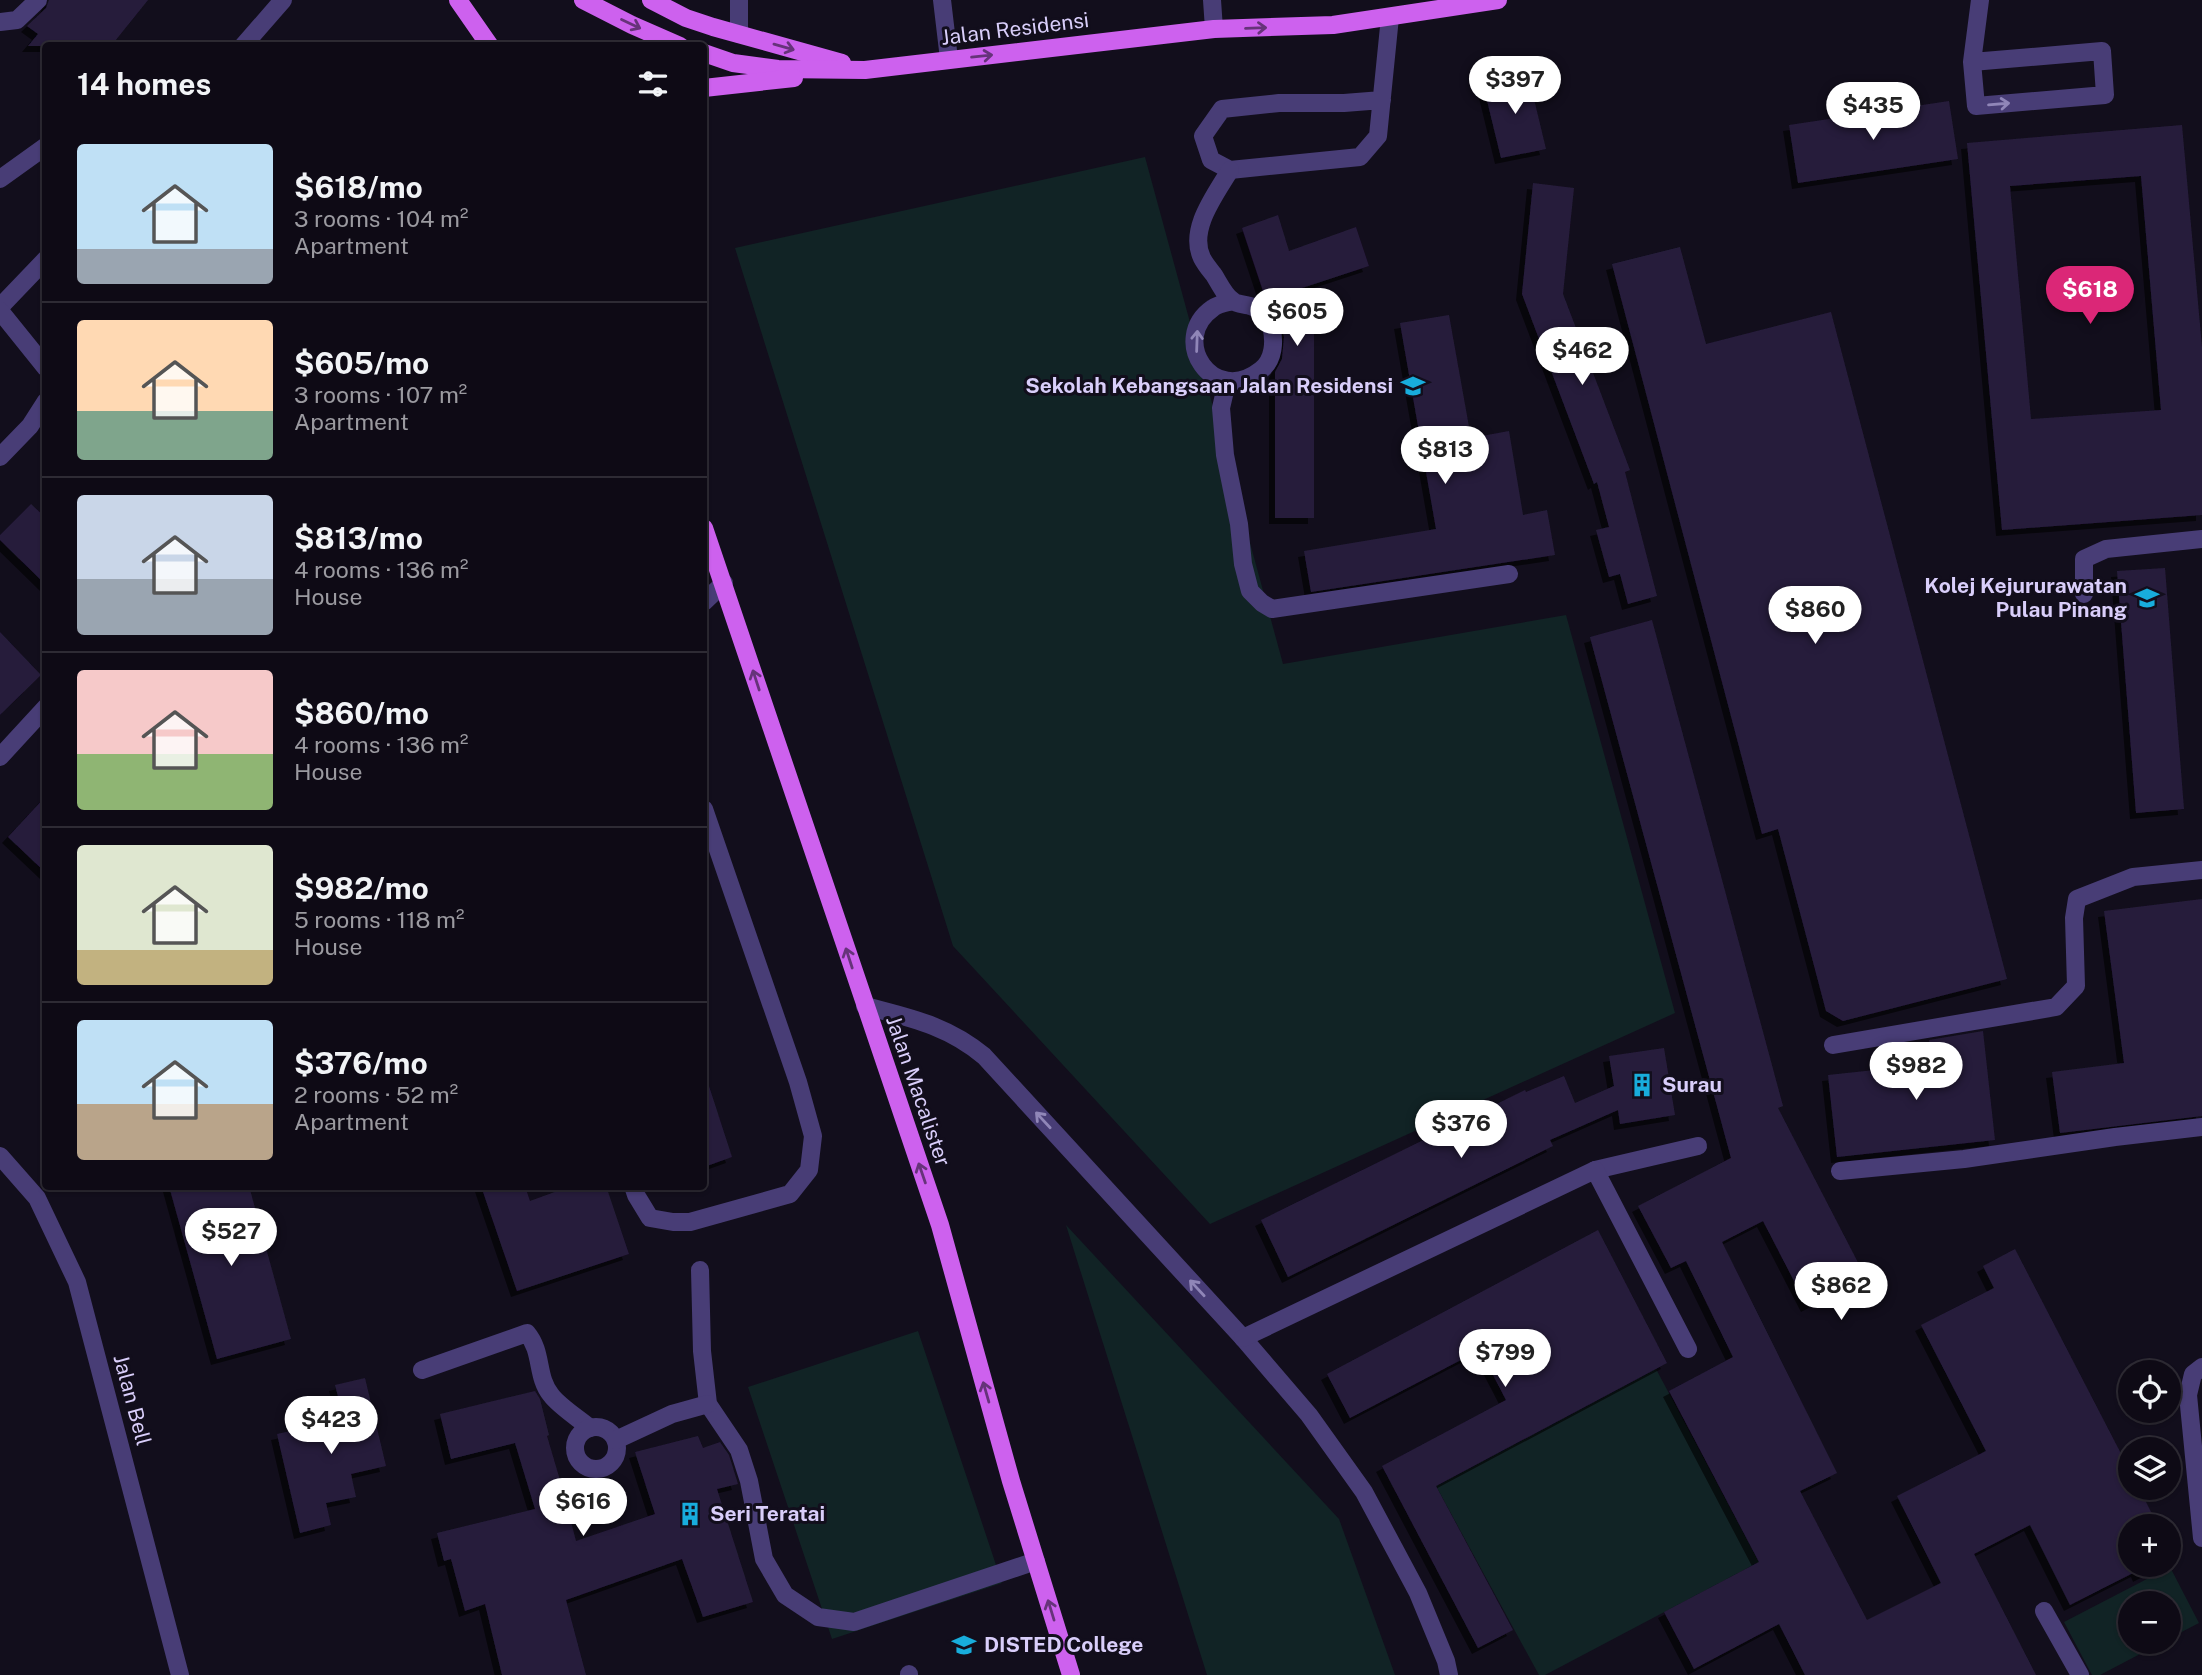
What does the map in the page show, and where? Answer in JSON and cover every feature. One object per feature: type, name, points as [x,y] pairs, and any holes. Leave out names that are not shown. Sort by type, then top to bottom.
[{"type":"main road","points":[[583,0],[671,42]]},
{"type":"main road","points":[[651,0],[686,18],[865,69]]},
{"type":"main road","name":"Jalan Residensi","points":[[707,54],[733,63],[778,69],[865,69],[1214,29],[1333,25],[1498,0]]},
{"type":"main road","points":[[458,2],[486,42]]},
{"type":"main road","points":[[707,88],[865,69]]},
{"type":"main road","name":"Jalan Macalister","points":[[707,536],[940,1225],[1071,1675]]},
{"type":"street","points":[[0,22],[17,20],[38,0]]},
{"type":"street","points":[[246,42],[283,0]]},
{"type":"street","points":[[739,0],[739,34]]},
{"type":"street","points":[[942,0],[949,59]]},
{"type":"street","points":[[1212,0],[1214,29]]},
{"type":"street","points":[[1972,62],[2102,51],[2105,95],[1976,106],[1972,62],[1980,0]]},
{"type":"street","points":[[1382,100],[1279,103],[1222,109],[1203,136],[1211,160],[1230,170],[1360,157],[1378,136],[1382,100],[1390,17]]},
{"type":"street","points":[[0,179],[42,149]]},
{"type":"street","points":[[1230,170],[1206,212],[1197,238],[1201,257],[1233,301]]},
{"type":"street","points":[[42,263],[0,309],[42,363]]},
{"type":"street","points":[[1233,301],[1254,307],[1270,323],[1275,345],[1266,366],[1250,379],[1227,382],[1209,374],[1197,358],[1194,339],[1200,320],[1214,306],[1233,301]]},
{"type":"street","points":[[1227,382],[1220,408],[1225,455],[1239,524],[1243,564],[1250,591],[1262,603],[1272,609],[1508,574]]},
{"type":"street","points":[[0,457],[30,426],[42,407]]},
{"type":"street","points":[[2084,594],[2084,559],[2106,549],[2202,538]]},
{"type":"street","points":[[707,598],[724,583]]},
{"type":"street","points":[[0,757],[42,711]]},
{"type":"street","points":[[634,1190],[650,1218],[673,1223],[690,1222],[790,1194],[809,1170],[813,1136],[798,1082],[707,817]]},
{"type":"street","points":[[1833,1045],[2056,1007],[2076,986],[2074,918],[2077,899],[2133,877],[2202,870]]},
{"type":"street","points":[[865,1006],[930,1023],[967,1042],[984,1056],[1243,1338],[1310,1415],[1364,1492],[1418,1593],[1446,1661],[1449,1675]]},
{"type":"street","points":[[1840,1171],[1964,1159],[2115,1137],[2202,1128]]},
{"type":"street","points":[[1243,1338],[1595,1170],[1698,1146]]},
{"type":"street","name":"Jalan Bell","points":[[0,1156],[43,1192],[77,1282],[180,1675]]},
{"type":"street","points":[[1595,1170],[1688,1349]]},
{"type":"street","points":[[700,1270],[702,1351],[708,1404],[739,1450],[749,1481],[764,1559],[785,1595],[818,1617],[853,1622],[1036,1561]]},
{"type":"street","points":[[422,1370],[527,1333],[536,1343],[543,1379],[551,1395],[590,1428]]},
{"type":"street","points":[[2202,1367],[2193,1374],[2188,1395],[2202,1538]]},
{"type":"street","points":[[616,1440],[672,1414],[708,1404]]},
{"type":"street","points":[[602,1427],[616,1440],[617,1454],[614,1461],[602,1469],[588,1468],[578,1458],[575,1444],[578,1437],[590,1428],[602,1427]]},
{"type":"street","points":[[2044,1611],[2080,1675]]},
{"type":"shaded area","points":[[1145,157],[1283,664],[1566,615],[1675,1013],[1210,1224],[953,946],[735,248]]},
{"type":"shaded area","points":[[1066,1225],[1339,1519],[1395,1675],[1207,1675]]},
{"type":"shaded area","points":[[918,1331],[1002,1583],[832,1639],[748,1387]]},
{"type":"shaded area","points":[[1656,1369],[1759,1562],[1545,1675],[1539,1675],[1436,1486]]},
{"type":"shaded area","points":[[2151,1577],[2175,1577],[2199,1623],[2181,1632],[2181,1591],[2124,1591]]},
{"type":"shaded area","points":[[2118,1594],[2118,1654],[2140,1654],[2100,1675],[2092,1675],[2064,1622]]},
{"type":"building","points":[[49,0],[148,0],[114,42],[42,42],[42,46],[28,46],[38,34],[27,26],[46,8]]},
{"type":"building","points":[[1528,74],[1546,149],[1501,158],[1483,84]]},
{"type":"building","points":[[1949,101],[1958,159],[1798,183],[1789,125]]},
{"type":"building","points":[[2182,125],[2202,347],[2202,515],[2002,530],[1967,143]],"holes":[[[2141,176],[2161,410],[2031,419],[2010,186]]]},
{"type":"building","points":[[1533,183],[1574,188],[1563,294],[1630,470],[1625,472],[1657,596],[1628,604],[1620,574],[1609,577],[1596,530],[1609,527],[1597,482],[1594,484],[1522,294]]},
{"type":"building","points":[[1278,215],[1289,251],[1356,227],[1369,266],[1302,288],[1314,325],[1314,518],[1275,518],[1275,372],[1282,359],[1284,337],[1280,319],[1267,303],[1242,228]]},
{"type":"building","points":[[1680,247],[1706,344],[1831,312],[2007,979],[1843,1021],[1826,1011],[1778,829],[1762,834],[1612,264]]},
{"type":"building","points":[[1449,315],[1471,438],[1509,431],[1523,515],[1547,510],[1555,555],[1311,592],[1304,551],[1436,529],[1400,323]]},
{"type":"building","points":[[31,504],[42,514],[42,581],[0,540],[0,535]]},
{"type":"building","points":[[2165,568],[2184,809],[2136,813],[2117,571]]},
{"type":"building","points":[[1652,620],[1783,1106],[1778,1108],[1865,1276],[1807,1306],[1763,1221],[1722,1242],[1837,1473],[1800,1491],[1867,1620],[1941,1583],[1897,1496],[1986,1451],[1921,1325],[1994,1288],[1983,1266],[2015,1249],[2118,1448],[2118,1500],[2145,1500],[2152,1514],[2118,1514],[2118,1577],[2125,1577],[2070,1605],[2030,1525],[1974,1554],[2036,1675],[1805,1675],[1779,1624],[1694,1669],[1664,1612],[1759,1562],[1669,1391],[1733,1357],[1686,1261],[1671,1268],[1638,1206],[1731,1158],[1590,637]]},
{"type":"building","points":[[0,632],[41,675],[0,715]]},
{"type":"building","points":[[42,800],[42,869],[8,837]]},
{"type":"building","points":[[2202,899],[2202,1116],[2060,1133],[2052,1072],[2124,1063],[2104,911]]},
{"type":"building","points":[[1983,1031],[1995,1140],[1837,1157],[1828,1075],[1931,1064],[1929,1040]]},
{"type":"building","points":[[1664,1048],[1675,1115],[1620,1124],[1618,1110],[1550,1140],[1553,1146],[1288,1277],[1261,1220],[1525,1090],[1526,1092],[1564,1076],[1575,1103],[1614,1086],[1609,1056]]},
{"type":"building","points":[[707,1083],[708,1083],[732,1157],[707,1166]]},
{"type":"building","points":[[170,1190],[250,1190],[291,1339],[217,1359]]},
{"type":"building","points":[[482,1190],[526,1190],[530,1201],[560,1190],[607,1190],[629,1254],[517,1291]]},
{"type":"building","points":[[1598,1230],[1667,1363],[1436,1486],[1513,1630],[1478,1648],[1382,1466],[1506,1400],[1480,1350],[1350,1418],[1327,1374]]},
{"type":"building","points":[[365,1378],[386,1466],[351,1474],[356,1497],[326,1503],[331,1525],[300,1533],[277,1434],[344,1419],[335,1385]]},
{"type":"building","points":[[535,1391],[540,1399],[549,1435],[547,1436],[576,1541],[655,1514],[635,1452],[698,1436],[703,1448],[720,1442],[729,1455],[738,1484],[717,1489],[753,1602],[703,1617],[682,1559],[566,1600],[586,1675],[502,1675],[485,1604],[465,1611],[451,1559],[444,1561],[437,1533],[535,1509],[515,1443],[451,1459],[440,1414]]},
{"type":"place","name":"Sekolah Kebangsaan Jalan Residensi","points":[[1413,386]]},
{"type":"place","name":"Kolej Kejururawatan Pulau Pinang","points":[[2147,598]]},
{"type":"place","name":"Surau","points":[[1642,1085]]},
{"type":"place","name":"Seri Teratai","points":[[690,1514]]},
{"type":"place","name":"DISTED College","points":[[964,1645]]}]
